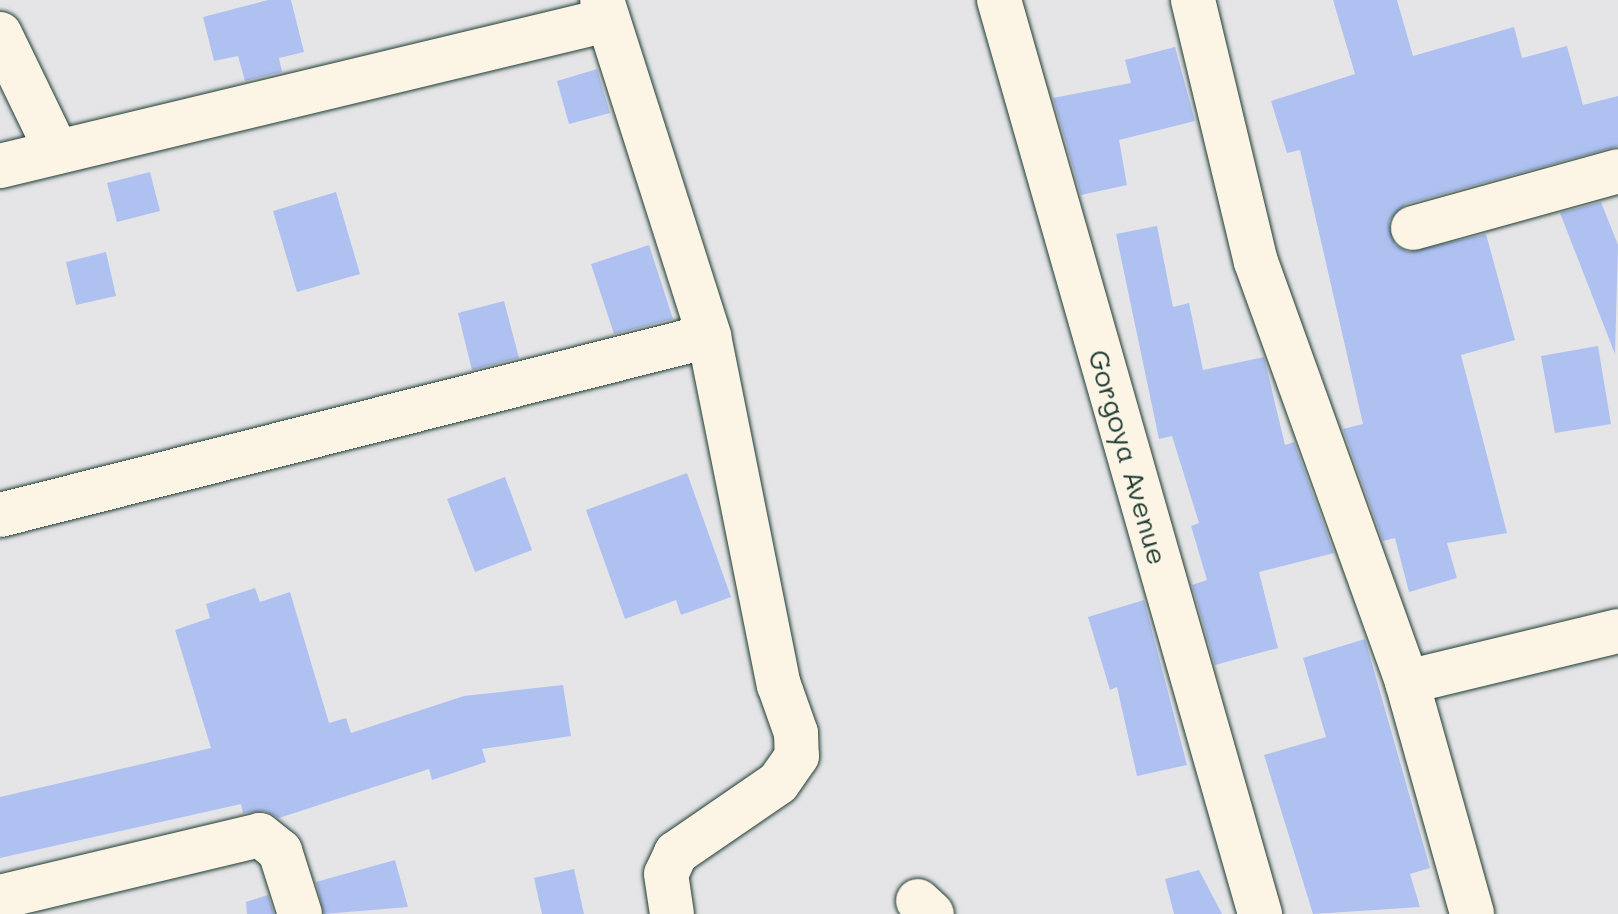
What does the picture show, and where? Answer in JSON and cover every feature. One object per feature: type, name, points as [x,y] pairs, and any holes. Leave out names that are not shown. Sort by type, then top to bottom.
[{"type":"street","name":"Gorgoya Avenue","points":[[999,0],[1260,914]]},
{"type":"street","points":[[1193,0],[1256,262],[1407,682],[1472,914]]},
{"type":"street","points":[[0,166],[605,10],[709,336],[797,756],[778,783],[676,853],[666,874],[672,914]]},
{"type":"street","points":[[0,34],[57,152]]},
{"type":"street","points":[[1413,228],[1618,171]]},
{"type":"street","points":[[0,515],[709,336]]},
{"type":"street","points":[[1407,682],[1618,631]]},
{"type":"street","points":[[0,897],[260,835],[280,851],[300,914]]},
{"type":"building","points":[[268,0],[291,0],[304,52],[279,58],[282,72],[245,81],[238,56],[214,61],[203,17]]},
{"type":"building","points":[[1333,0],[1397,0],[1413,56],[1514,27],[1522,58],[1567,46],[1583,105],[1618,96],[1618,146],[1406,204],[1389,221],[1395,245],[1408,252],[1486,234],[1515,340],[1461,355],[1507,533],[1447,543],[1457,578],[1409,592],[1395,538],[1383,541],[1343,429],[1363,424],[1300,150],[1287,153],[1271,101],[1355,74]]},
{"type":"building","points":[[1175,47],[1195,121],[1119,140],[1127,185],[1081,195],[1053,98],[1131,83],[1125,60]]},
{"type":"building","points":[[597,69],[610,113],[569,124],[557,81]]},
{"type":"building","points":[[150,172],[160,211],[117,222],[107,183]]},
{"type":"building","points":[[336,192],[360,274],[297,292],[273,211]]},
{"type":"building","points":[[1601,202],[1618,245],[1615,354],[1560,213]]},
{"type":"building","points":[[1157,226],[1173,307],[1189,303],[1203,370],[1264,357],[1285,445],[1294,442],[1334,553],[1259,572],[1278,648],[1215,665],[1192,585],[1207,580],[1191,526],[1199,523],[1172,436],[1159,439],[1116,234]]},
{"type":"building","points":[[649,245],[673,319],[614,334],[591,264]]},
{"type":"building","points":[[106,252],[116,296],[76,305],[66,262]]},
{"type":"building","points":[[504,301],[519,358],[472,370],[458,313]]},
{"type":"building","points":[[1598,346],[1611,424],[1555,433],[1541,356]]},
{"type":"building","points":[[687,473],[731,597],[681,615],[676,600],[625,619],[586,510]]},
{"type":"building","points":[[505,477],[532,550],[475,572],[447,499]]},
{"type":"building","points":[[255,588],[260,602],[290,592],[329,723],[346,718],[351,733],[464,696],[563,685],[571,736],[482,749],[486,762],[432,780],[429,769],[279,818],[265,811],[243,813],[241,804],[0,858],[0,797],[211,748],[175,630],[210,618],[206,604]]},
{"type":"building","points":[[1144,600],[1187,765],[1137,776],[1117,687],[1110,690],[1088,617]]},
{"type":"building","points":[[1365,639],[1430,868],[1410,874],[1420,907],[1313,914],[1264,755],[1326,737],[1303,658]]},
{"type":"building","points":[[395,860],[408,907],[324,914],[316,882]]},
{"type":"building","points":[[574,869],[584,914],[542,914],[534,878]]},
{"type":"building","points":[[1199,870],[1222,914],[1174,914],[1165,879]]},
{"type":"building","points":[[268,895],[274,914],[247,914],[246,902]]}]
